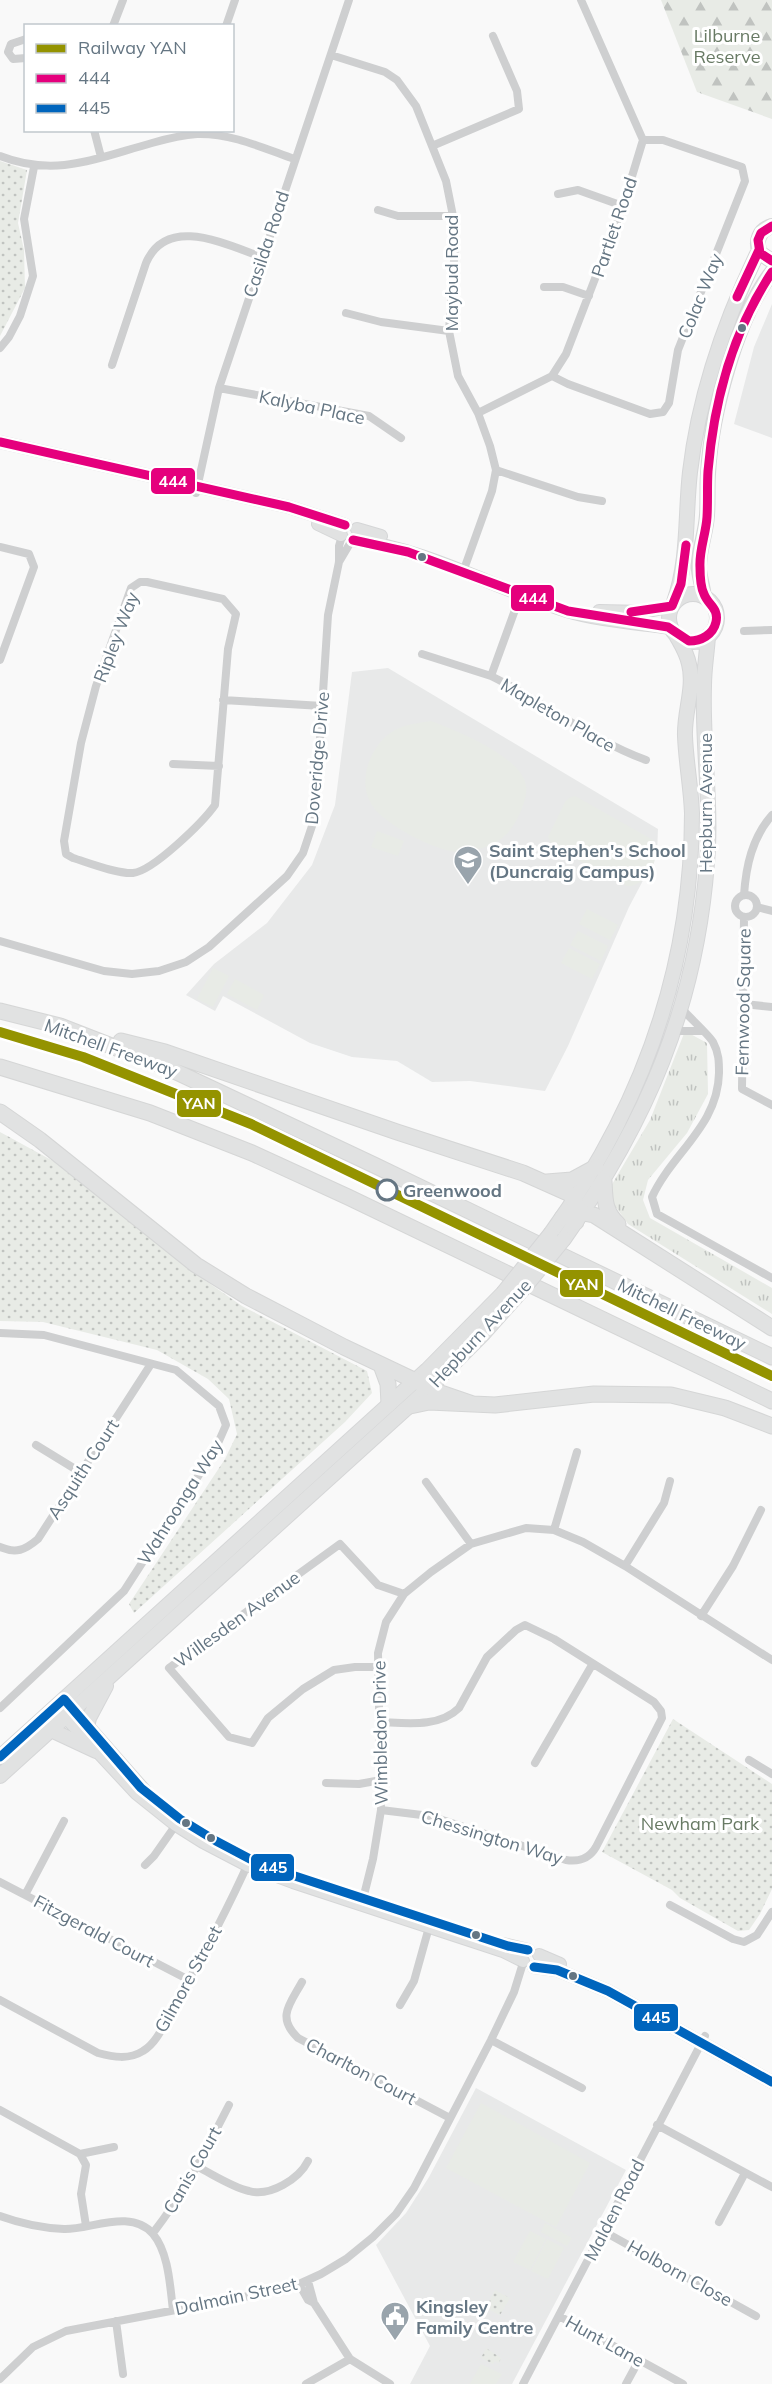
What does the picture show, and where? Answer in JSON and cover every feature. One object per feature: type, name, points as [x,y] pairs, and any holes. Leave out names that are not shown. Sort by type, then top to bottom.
[{"type":"highway","name":"Mitchell Freeway","points":[[0,1011],[60,1026],[168,1068],[772,1357]]},
{"type":"highway","points":[[60,1026],[165,1052],[523,1173],[570,1194],[575,1213],[594,1215],[634,1238],[772,1328]]},
{"type":"highway","points":[[0,1067],[150,1113],[252,1153],[772,1401]]},
{"type":"highway","points":[[0,1112],[40,1140],[196,1265],[246,1296],[381,1365],[473,1404]]},
{"type":"highway","points":[[544,1182],[572,1180],[596,1167]]},
{"type":"highway","points":[[604,1181],[605,1206],[609,1216],[634,1238]]},
{"type":"highway","points":[[381,1365],[388,1384],[389,1404]]},
{"type":"highway","points":[[410,1406],[429,1402],[505,1404],[594,1394],[671,1395],[725,1408],[772,1426]]},
{"type":"main road","points":[[674,632],[669,621],[684,570],[690,471],[705,393],[723,333],[759,250],[759,236],[762,231],[772,226]]},
{"type":"main road","points":[[759,250],[764,257],[772,261]]},
{"type":"main road","points":[[704,597],[699,570],[700,553],[707,519],[707,475],[717,412],[744,325],[759,289],[772,272]]},
{"type":"main road","points":[[0,442],[197,489],[296,516],[348,534],[394,539],[568,611],[674,632],[692,641],[708,636],[716,623],[715,608],[704,597],[694,594],[683,596],[673,604],[644,612],[601,611],[521,591]]},
{"type":"main road","points":[[0,450],[197,489]]},
{"type":"main road","name":"Hepburn Avenue","points":[[575,1213],[628,1107],[655,1040],[673,983],[683,927],[692,816],[684,722],[691,680],[689,664],[674,632]]},
{"type":"main road","name":"Hepburn Avenue","points":[[0,1757],[115,1672],[430,1387],[509,1297],[575,1213],[604,1181],[650,1094],[682,1009],[697,941],[707,862],[709,824],[704,686],[708,636]]},
{"type":"main road","name":"Hepburn Avenue","points":[[0,1776],[51,1730],[64,1708],[221,1556],[415,1381],[475,1323],[509,1297]]},
{"type":"main road","points":[[221,1556],[223,1562],[229,1560],[268,1533]]},
{"type":"main road","points":[[87,1727],[96,1703],[115,1672]]},
{"type":"main road","points":[[64,1708],[87,1727],[141,1788],[178,1822]]},
{"type":"main road","points":[[64,1708],[96,1751],[136,1794],[178,1822],[248,1862],[508,1946],[530,1961],[583,1980],[772,2074]]},
{"type":"main road","points":[[51,1730],[96,1751]]},
{"type":"main road","points":[[703,2039],[772,2082]]},
{"type":"street","points":[[114,24],[123,0]]},
{"type":"street","points":[[227,24],[235,0]]},
{"type":"street","name":"Casilda Road","points":[[197,489],[219,388],[294,159],[350,0]]},
{"type":"street","points":[[581,0],[643,140]]},
{"type":"street","points":[[432,146],[519,109],[516,91],[493,36]]},
{"type":"street","points":[[24,40],[11,44],[8,52],[13,59],[24,58]]},
{"type":"street","name":"Maybud Road","points":[[331,55],[385,72],[397,80],[416,106],[446,181],[453,216],[454,247],[449,331],[458,376],[478,413],[496,470],[492,490],[464,569]]},
{"type":"street","points":[[95,132],[101,157]]},
{"type":"street","points":[[0,156],[34,166],[65,166],[195,132],[240,140],[294,159]]},
{"type":"street","name":"Partlet Road","points":[[552,376],[566,354],[589,296],[623,206],[643,140]]},
{"type":"street","name":"Colac Way","points":[[552,376],[650,414],[663,412],[669,403],[678,350],[745,181],[742,167],[663,140],[643,140]]},
{"type":"street","points":[[0,348],[9,337],[20,316],[33,276],[24,219],[34,166]]},
{"type":"street","points":[[558,194],[578,190],[623,206]]},
{"type":"street","points":[[378,210],[398,216],[453,216]]},
{"type":"street","points":[[112,365],[146,262],[155,248],[172,239],[199,236],[262,257]]},
{"type":"street","points":[[544,287],[563,287],[589,296]]},
{"type":"street","points":[[346,313],[381,322],[449,331]]},
{"type":"street","points":[[478,413],[552,376]]},
{"type":"street","name":"Kalyba Place","points":[[219,388],[369,416],[401,438]]},
{"type":"street","points":[[496,470],[578,497],[602,501]]},
{"type":"street","name":"Doveridge Drive","points":[[0,941],[104,971],[141,974],[168,969],[186,962],[209,947],[287,876],[307,844],[317,807],[328,615],[339,562],[348,534]]},
{"type":"street","points":[[0,547],[29,554],[34,567],[0,660]]},
{"type":"street","name":"Ripley Way","points":[[147,582],[224,599],[236,614],[228,649],[223,700],[215,805],[206,817],[148,868],[136,873],[126,873],[66,854],[64,841],[90,709],[107,652],[131,588],[147,582]]},
{"type":"street","name":"Mapleton Place","points":[[521,591],[491,676],[519,690],[621,751],[646,760]]},
{"type":"street","points":[[744,631],[772,630]]},
{"type":"street","points":[[422,654],[491,676]]},
{"type":"street","points":[[223,700],[322,706]]},
{"type":"street","points":[[173,764],[219,766]]},
{"type":"street","points":[[744,896],[745,875],[752,848],[772,815]]},
{"type":"street","points":[[744,896],[752,897],[758,907],[754,914],[744,918],[737,914],[735,907],[737,899],[744,896]]},
{"type":"street","name":"Fernwood Square","points":[[758,907],[772,911]]},
{"type":"street","name":"Fernwood Square","points":[[744,918],[742,1089],[772,1105]]},
{"type":"street","points":[[744,1005],[772,1007]]},
{"type":"street","points":[[682,1009],[712,1040],[720,1056],[719,1091],[702,1125],[658,1183],[652,1197],[657,1214],[772,1278]]},
{"type":"street","points":[[674,1031],[702,1031]]},
{"type":"street","name":"Wahroonga Way","points":[[0,1333],[44,1335],[176,1370],[219,1406],[226,1425],[215,1450],[124,1591],[0,1708]]},
{"type":"street","name":"Asquith Court","points":[[0,1547],[9,1551],[26,1549],[38,1539],[151,1364]]},
{"type":"street","points":[[36,1445],[80,1472]]},
{"type":"street","points":[[555,1530],[577,1452]]},
{"type":"street","points":[[625,1566],[663,1503],[670,1481]]},
{"type":"street","points":[[426,1482],[471,1544]]},
{"type":"street","points":[[701,1616],[733,1566],[761,1510]]},
{"type":"street","name":"Wimbledon Drive","points":[[363,1900],[381,1810],[378,1653],[386,1622],[404,1594],[471,1544],[526,1528],[555,1530],[583,1542],[625,1566],[772,1660]]},
{"type":"street","name":"Willesden Avenue","points":[[379,1668],[355,1667],[334,1670],[303,1689],[268,1719],[252,1743],[229,1737],[169,1668],[340,1544],[378,1585],[404,1594]]},
{"type":"street","name":"Chessington Way","points":[[380,1722],[431,1722],[443,1720],[452,1715],[459,1708],[487,1657],[516,1630],[525,1625],[554,1640],[654,1702],[661,1711],[662,1718],[596,1847],[590,1856],[579,1861],[566,1860],[430,1816],[381,1810]]},
{"type":"street","points":[[535,1763],[592,1665]]},
{"type":"street","points":[[749,1760],[772,1774]]},
{"type":"street","points":[[326,1783],[359,1784],[381,1780]]},
{"type":"street","points":[[25,1894],[64,1821]]},
{"type":"street","points":[[145,1865],[178,1822]]},
{"type":"street","name":"Gilmore Street","points":[[0,2000],[98,2053],[111,2057],[125,2057],[143,2051],[154,2040],[189,1980],[248,1862]]},
{"type":"street","name":"Fitzgerald Court","points":[[0,1882],[189,1980]]},
{"type":"street","points":[[670,1905],[733,1939],[744,1942],[757,1935],[771,1918]]},
{"type":"street","points":[[400,2005],[414,1981],[431,1923]]},
{"type":"street","name":"Dalmain Street","points":[[0,2379],[21,2356],[48,2338],[66,2331],[299,2284],[346,2259],[396,2214],[414,2188],[530,1961]]},
{"type":"street","name":"Charlton Court","points":[[302,1982],[287,2008],[285,2020],[288,2029],[298,2038],[450,2118]]},
{"type":"street","name":"Malden Road","points":[[523,2384],[703,2039]]},
{"type":"street","points":[[491,2040],[582,2088]]},
{"type":"street","name":"Canis Court","points":[[153,2233],[175,2204],[198,2167],[229,2105]]},
{"type":"street","points":[[0,2110],[80,2154],[86,2165],[81,2194],[86,2226]]},
{"type":"street","points":[[657,2125],[772,2187]]},
{"type":"street","points":[[80,2154],[114,2147]]},
{"type":"street","points":[[198,2167],[250,2192],[259,2192],[288,2182],[302,2172],[308,2161]]},
{"type":"street","points":[[719,2222],[745,2173]]},
{"type":"street","points":[[1,2220],[28,2226],[67,2229],[112,2221],[137,2224],[153,2233],[163,2253],[173,2310]]},
{"type":"street","name":"Holborn Close","points":[[603,2231],[756,2316]]},
{"type":"street","points":[[308,2281],[314,2303],[350,2359],[390,2384]]},
{"type":"street","points":[[299,2284],[308,2300],[314,2303]]},
{"type":"street","name":"Hunt Lane","points":[[559,2316],[684,2384]]},
{"type":"street","points":[[116,2320],[123,2374]]},
{"type":"street","points":[[306,2384],[350,2359]]},
{"type":"street","points":[[626,2384],[639,2360]]},
{"type":"shaded area","points":[[772,304],[772,438],[734,424],[754,347]]},
{"type":"shaded area","name":"Saint Stephen's School (Duncraig Campus)","points":[[388,668],[658,829],[657,854],[629,907],[568,1046],[545,1091],[470,1081],[432,1082],[397,1061],[352,1057],[310,1043],[223,996],[215,1011],[186,995],[214,964],[267,923],[312,865],[335,805],[352,672]]},
{"type":"shaded area","points":[[476,2088],[626,2170],[512,2384],[410,2384],[430,2346],[376,2245],[406,2213],[429,2177]]},
{"type":"green space","name":"Lilburne Reserve","points":[[661,0],[772,0],[772,119],[697,92]]},
{"type":"green space","points":[[0,161],[27,170],[18,223],[24,250],[25,288],[0,336]]},
{"type":"green space","points":[[431,721],[486,746],[501,755],[522,775],[526,790],[520,813],[508,832],[493,844],[480,849],[449,851],[411,836],[387,820],[372,805],[365,785],[366,774],[368,763],[379,744],[386,736],[399,728]]},
{"type":"green space","points":[[575,796],[653,840],[656,847],[654,862],[651,870],[640,882],[627,886],[553,847],[548,837],[565,802]]},
{"type":"green space","points":[[377,831],[404,841],[398,856],[371,847]]},
{"type":"green space","points":[[587,909],[618,925],[610,940],[579,924]]},
{"type":"green space","points":[[578,931],[608,946],[601,961],[570,945]]},
{"type":"green space","points":[[569,948],[600,964],[592,979],[561,963]]},
{"type":"green space","points":[[213,968],[229,976],[213,1007],[197,999]]},
{"type":"green space","points":[[235,979],[264,995],[257,1010],[227,994]]},
{"type":"green space","points":[[685,1031],[707,1043],[708,1094],[687,1133],[648,1180],[643,1200],[650,1218],[772,1288],[772,1314],[628,1224],[613,1203],[611,1186],[650,1120]]},
{"type":"green space","points":[[0,1132],[55,1162],[206,1281],[242,1306],[367,1371],[372,1393],[345,1422],[134,1613],[129,1604],[225,1459],[237,1434],[229,1399],[208,1379],[157,1350],[43,1322],[0,1321]]},
{"type":"green space","name":"Newham Park","points":[[673,1719],[772,1784],[772,1889],[749,1930],[738,1931],[680,1898],[672,1890],[602,1852]]},
{"type":"green space","points":[[481,2103],[590,2163],[556,2227],[446,2168]]},
{"type":"green space","points":[[545,2223],[572,2238],[567,2246],[541,2232]]},
{"type":"green space","points":[[530,2231],[546,2239],[530,2270],[513,2262]]},
{"type":"green space","points":[[547,2239],[564,2248],[548,2279],[531,2271]]},
{"type":"green space","points":[[495,2290],[510,2298],[500,2315],[486,2308]]},
{"type":"green space","points":[[486,2348],[501,2358],[499,2363],[495,2361],[493,2364],[481,2358]]},
{"type":"green space","points":[[481,2364],[502,2374],[496,2384],[470,2384]]},
{"type":"rail line","name":"YAN","points":[[0,1032],[83,1057],[251,1124],[772,1376]]},
{"type":"transit line","name":"444","points":[[772,226],[761,233],[758,240],[760,253],[772,261]]},
{"type":"transit line","name":"444","points":[[737,297],[759,250]]},
{"type":"transit line","name":"444","points":[[353,540],[408,552],[568,611],[668,627],[689,641],[706,636],[714,627],[717,617],[706,598],[700,580],[701,554],[707,517],[708,471],[715,419],[736,342],[746,318],[772,272]]},
{"type":"transit line","name":"444","points":[[0,442],[289,507],[345,525]]},
{"type":"transit line","name":"444","points":[[631,612],[672,606],[681,584],[686,545]]},
{"type":"transit line","name":"445","points":[[0,1757],[64,1699],[141,1788],[180,1819],[216,1841],[250,1859],[295,1876],[508,1946],[528,1950]]},
{"type":"transit line","name":"445","points":[[534,1967],[557,1970],[608,1991],[772,2082]]},
{"type":"place","name":"Saint Stephen's School (Duncraig Campus)","points":[[468,886]]},
{"type":"place","name":"Greenwood","points":[[387,1190]]},
{"type":"place","name":"Kingsley Family Centre","points":[[395,2342]]}]
